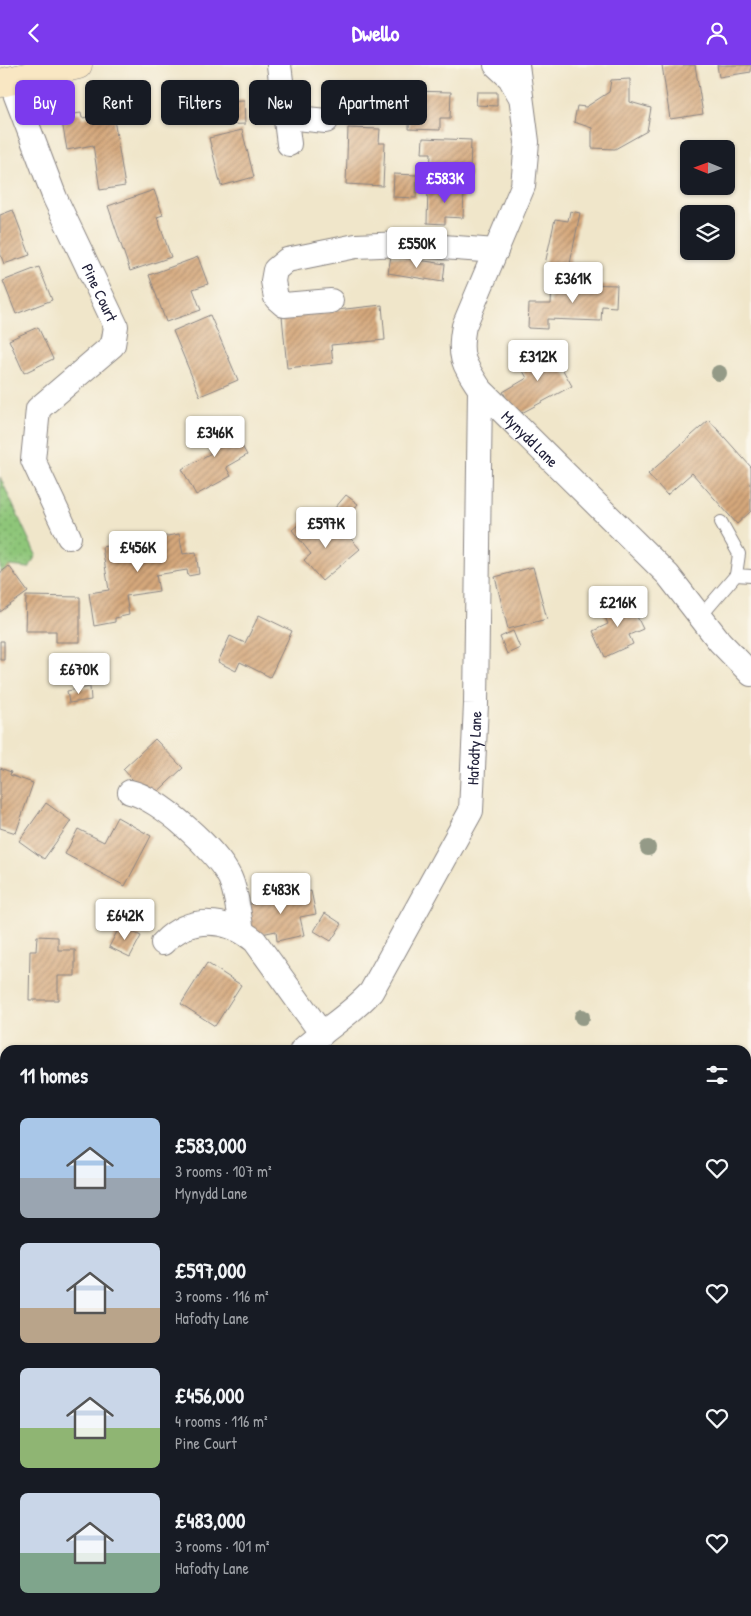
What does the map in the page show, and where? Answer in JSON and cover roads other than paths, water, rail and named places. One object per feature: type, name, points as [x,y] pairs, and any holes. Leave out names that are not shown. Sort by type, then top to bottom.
[{"type":"main road","points":[[5,82],[78,65]]},
{"type":"street","points":[[279,65],[281,80]]},
{"type":"street","points":[[496,65],[510,78],[521,98]]},
{"type":"street","name":"Mynydd Lane","points":[[517,65],[526,142],[523,186],[472,303],[460,347],[466,368],[480,389],[668,575],[720,642],[751,674]]},
{"type":"street","name":"Pine Court","points":[[5,82],[55,199],[116,326],[113,345],[38,409],[34,460],[68,537]]},
{"type":"street","points":[[288,125],[289,144]]},
{"type":"street","points":[[331,301],[293,306],[284,305],[276,298],[273,281],[275,270],[287,260],[356,246],[403,244],[496,251]]},
{"type":"street","name":"Hafodty Lane","points":[[308,1045],[353,1012],[371,992],[470,811],[476,704],[480,389]]},
{"type":"street","points":[[130,792],[139,794],[155,803],[221,862],[231,879],[242,930]]},
{"type":"street","points":[[163,943],[182,928],[197,925],[228,924],[242,930],[255,941],[322,1034]]},
{"type":"lane","points":[[700,617],[736,575],[739,554],[721,522]]},
{"type":"lane","points":[[736,575],[751,576]]}]
